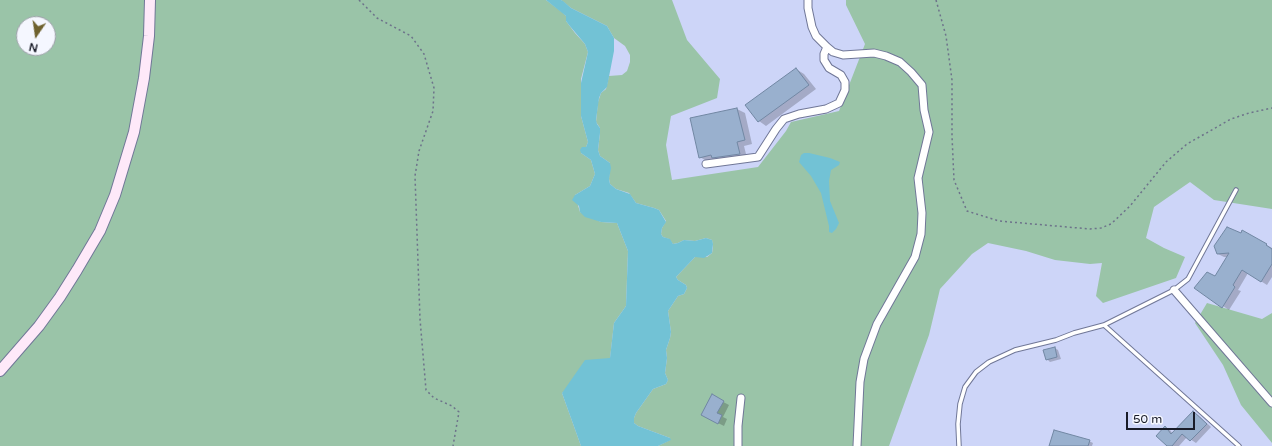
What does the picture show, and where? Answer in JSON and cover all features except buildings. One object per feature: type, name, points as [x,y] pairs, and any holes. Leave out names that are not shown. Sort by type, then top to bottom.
[{"type":"street","points":[[0,371],[39,326],[60,297],[100,231],[109,210],[134,132],[145,71],[149,36],[150,0]]},
{"type":"street","points":[[808,0],[812,27],[816,36],[833,52],[843,55],[874,53],[900,62],[922,85],[924,110],[930,132],[918,178],[922,212],[921,234],[915,257],[877,324],[864,359],[860,382],[858,446]]},
{"type":"street","points":[[706,164],[758,157],[776,129],[784,120],[800,114],[826,109],[838,103],[845,90],[845,82],[841,75],[829,68],[824,60],[824,54],[827,47]]},
{"type":"street","points":[[1174,290],[1272,403]]},
{"type":"street","points":[[738,446],[738,426],[741,398]]},
{"type":"lane","points":[[959,446],[958,424],[960,404],[965,388],[976,372],[989,362],[1015,350],[1056,340],[1074,333],[1104,325],[1174,290],[1188,279],[1236,190]]},
{"type":"lane","points":[[1104,325],[1239,446]]},
{"type":"path","points":[[359,0],[377,18],[411,36],[424,54],[434,88],[433,111],[419,151],[415,176],[420,319],[426,390],[434,398],[452,406],[459,412],[453,446]]},
{"type":"path","points":[[936,0],[946,36],[952,80],[954,180],[967,211],[999,220],[1090,229],[1101,228],[1111,224],[1130,206],[1166,162],[1187,144],[1231,119],[1272,108]]},
{"type":"shaded area","points":[[0,0],[546,0],[562,12],[566,16],[566,21],[585,44],[588,52],[581,79],[581,116],[588,142],[581,153],[591,160],[595,174],[590,186],[575,195],[580,212],[601,222],[617,223],[628,251],[626,306],[614,323],[610,359],[562,393],[581,446],[0,446]]},
{"type":"shaded area","points":[[546,0],[563,1],[571,8],[607,26],[614,38],[614,51],[607,87],[601,93],[599,98],[596,120],[600,128],[598,150],[600,156],[610,163],[610,184],[616,189],[630,194],[636,203],[659,210],[666,222],[662,228],[661,234],[663,237],[670,239],[673,244],[684,240],[695,241],[706,238],[712,240],[712,253],[704,258],[695,257],[676,277],[686,285],[687,288],[684,294],[678,296],[668,311],[671,332],[666,350],[667,358],[665,373],[668,380],[666,384],[653,389],[634,418],[634,423],[638,426],[670,438],[671,440],[658,446],[581,446],[562,393],[585,360],[610,358],[614,323],[626,306],[628,251],[617,223],[601,222],[585,217],[580,212],[579,206],[572,200],[575,195],[590,186],[595,174],[591,160],[581,153],[580,150],[582,147],[586,147],[588,142],[581,116],[581,83],[588,52],[585,44],[566,21],[566,16]]},
{"type":"shaded area","points":[[561,0],[672,0],[687,40],[720,79],[717,98],[671,116],[666,145],[672,180],[758,167],[786,131],[791,122],[839,111],[865,44],[846,5],[846,0],[1272,0],[1272,209],[1214,200],[1190,182],[1154,207],[1146,238],[1185,257],[1176,278],[1103,303],[1096,296],[1102,263],[1090,264],[1055,260],[1026,251],[988,243],[972,254],[940,289],[929,335],[889,446],[658,446],[670,440],[670,438],[638,426],[634,423],[634,418],[653,389],[666,384],[668,380],[665,373],[667,358],[666,350],[671,332],[668,311],[678,296],[684,294],[687,288],[686,285],[676,277],[695,257],[707,257],[712,253],[712,240],[706,238],[695,241],[684,240],[673,244],[669,239],[663,237],[661,234],[662,228],[666,221],[659,210],[636,203],[629,193],[616,189],[610,184],[610,163],[600,156],[598,150],[600,128],[596,122],[598,102],[601,93],[606,89],[609,76],[622,75],[627,71],[630,62],[630,55],[625,46],[614,38],[607,26],[571,8]]},
{"type":"shaded area","points":[[804,153],[830,158],[840,162],[839,165],[831,170],[829,181],[830,201],[839,223],[832,233],[829,232],[829,226],[821,193],[811,176],[799,162],[801,155]]},
{"type":"shaded area","points":[[1207,303],[1262,319],[1272,313],[1272,443],[1241,405],[1223,365],[1195,323]]}]
